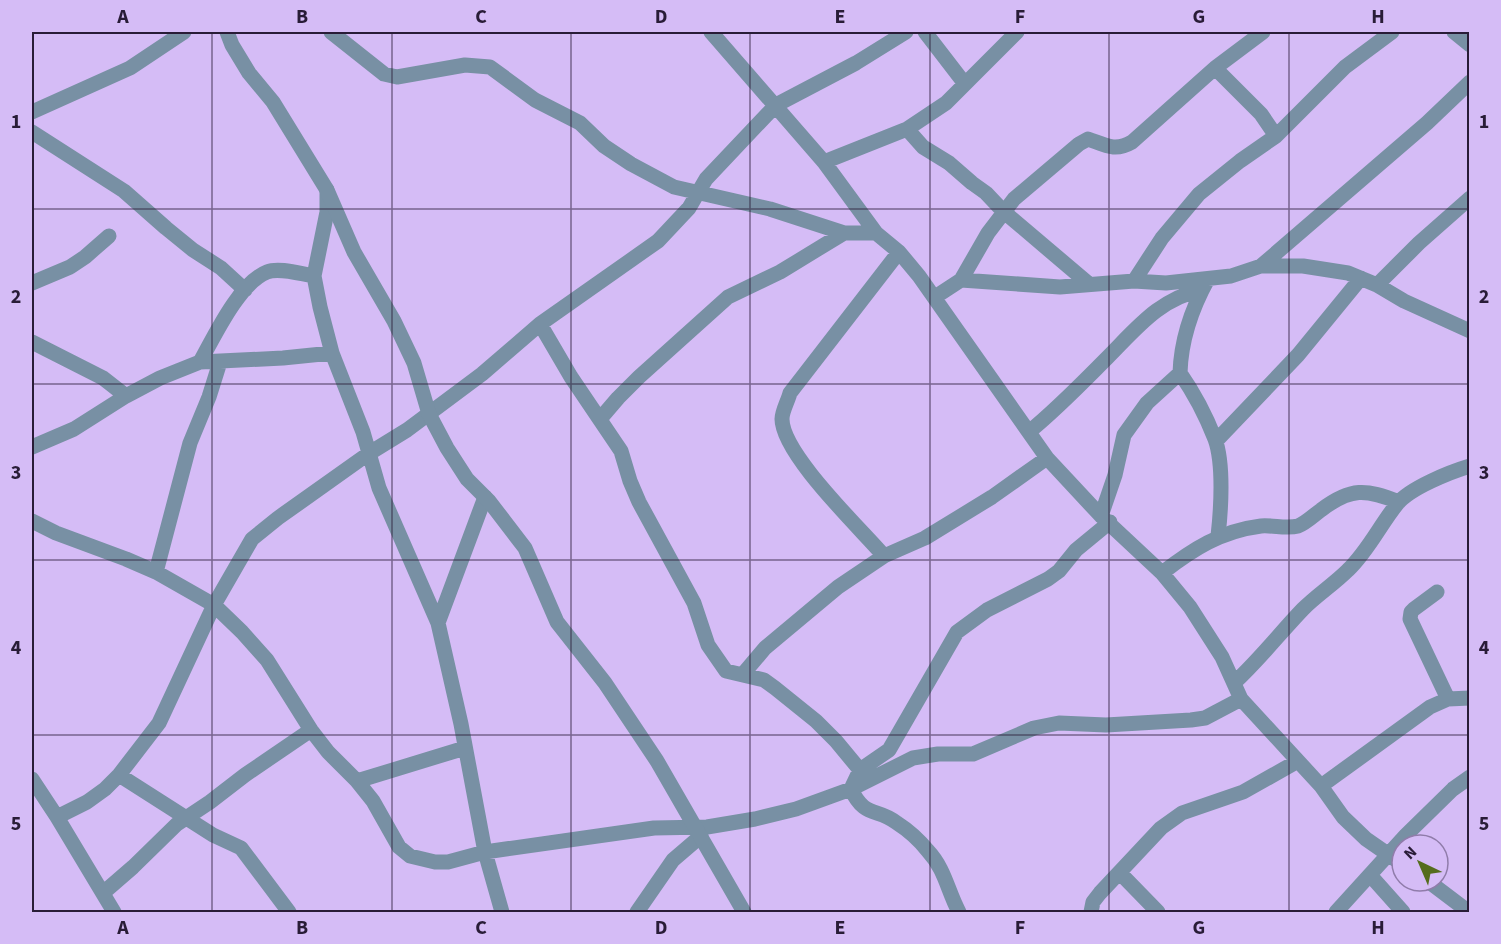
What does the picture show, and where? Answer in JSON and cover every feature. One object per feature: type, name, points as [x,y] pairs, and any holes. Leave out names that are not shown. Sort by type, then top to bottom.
[{"type":"street","points":[[32,112],[130,68],[184,32]]},
{"type":"street","points":[[226,32],[231,45],[249,73],[273,102],[327,190],[354,252],[394,321],[414,363],[429,414],[447,448],[467,479],[485,497],[525,548],[557,622],[616,700],[662,770],[744,912]]},
{"type":"street","points":[[331,32],[384,74],[397,77],[465,65],[490,67],[534,100],[580,123],[604,146],[631,164],[674,187],[770,209],[844,233],[876,233]]},
{"type":"street","points":[[711,32],[824,162],[876,233],[899,252],[935,297],[1047,458],[1162,573],[1190,608],[1222,657],[1240,699],[1321,786],[1343,817],[1366,839],[1388,855]]},
{"type":"street","points":[[57,817],[87,802],[119,775],[159,723],[214,605],[252,539],[368,454],[429,414],[482,374],[540,324],[583,296],[658,241],[689,208],[705,179],[776,105],[856,63],[906,32]]},
{"type":"street","points":[[925,32],[965,84]]},
{"type":"street","points":[[824,162],[907,129],[946,103],[1017,32]]},
{"type":"street","points":[[935,297],[961,280],[1003,211],[1029,186],[1088,139],[1110,147],[1123,147],[1132,142],[1215,68],[1263,32]]},
{"type":"street","points":[[1134,281],[1162,238],[1199,194],[1276,136],[1345,67],[1392,32]]},
{"type":"street","points":[[1454,32],[1470,45]]},
{"type":"street","points":[[1215,68],[1261,114],[1276,136]]},
{"type":"street","points":[[1261,266],[1427,123],[1470,82]]},
{"type":"street","points":[[907,129],[923,147],[949,163],[986,193],[1003,211],[1089,284]]},
{"type":"street","points":[[32,132],[124,191],[166,228],[193,250],[221,268],[245,290]]},
{"type":"street","points":[[327,190],[327,212],[314,276],[332,353],[363,432],[382,498],[438,622],[485,852],[502,912]]},
{"type":"street","points":[[1377,285],[1419,243],[1470,198]]},
{"type":"street","points":[[600,419],[632,384],[728,297],[780,272],[844,233]]},
{"type":"street","points":[[32,283],[70,267],[109,236]]},
{"type":"street","points":[[884,556],[857,528],[807,468],[786,434],[782,419],[790,393],[899,252]]},
{"type":"street","points":[[1030,431],[1058,407],[1153,311],[1205,284],[1261,266],[1303,266],[1348,273],[1377,285],[1404,301],[1470,332]]},
{"type":"street","points":[[200,362],[245,290],[257,278],[274,271],[314,276]]},
{"type":"street","points":[[1216,441],[1298,355],[1361,278]]},
{"type":"street","points":[[961,280],[1060,286],[1134,281],[1205,284]]},
{"type":"street","points":[[1205,284],[1185,333],[1180,373],[1191,388],[1216,441],[1221,501],[1218,536]]},
{"type":"street","points":[[540,324],[571,377],[621,451],[634,492],[694,603],[708,645],[726,671],[764,680],[775,688],[816,721],[860,770]]},
{"type":"street","points":[[32,342],[103,378],[126,396]]},
{"type":"street","points":[[32,447],[74,429],[159,378],[200,362],[332,353]]},
{"type":"street","points":[[156,572],[190,443],[209,397],[220,362]]},
{"type":"street","points":[[850,789],[860,770],[889,750],[957,632],[987,610],[1059,571],[1106,519],[1124,435],[1148,403],[1180,373]]},
{"type":"street","points":[[743,674],[765,648],[838,587],[884,556],[925,538],[992,497],[1047,458]]},
{"type":"street","points":[[1234,683],[1250,669],[1304,608],[1349,570],[1399,502],[1422,486],[1455,470],[1470,466]]},
{"type":"street","points":[[1162,573],[1183,556],[1218,536],[1244,529],[1301,525],[1333,502],[1358,492],[1374,492],[1399,502]]},
{"type":"street","points":[[438,622],[485,497]]},
{"type":"street","points":[[32,521],[56,533],[156,572],[214,605],[267,660],[311,730],[373,801],[399,847],[410,856],[435,862],[448,862],[485,852],[654,828],[698,831],[796,809],[850,789],[913,758],[938,754],[973,754],[1010,736],[1034,728],[1059,723],[1106,725],[1191,720],[1205,718],[1240,699]]},
{"type":"street","points":[[1437,592],[1411,612],[1410,619],[1448,699]]},
{"type":"street","points":[[1321,786],[1430,707],[1448,699],[1470,698]]},
{"type":"street","points":[[103,893],[186,818],[245,774],[311,730]]},
{"type":"street","points":[[357,781],[465,748]]},
{"type":"street","points":[[1091,912],[1093,903],[1161,828],[1182,813],[1243,792],[1298,761]]},
{"type":"street","points":[[119,775],[213,835],[240,848],[289,912]]},
{"type":"street","points":[[1336,912],[1406,834],[1453,789],[1470,777]]},
{"type":"street","points":[[32,779],[114,912]]},
{"type":"street","points":[[850,789],[856,800],[869,812],[896,821],[928,850],[942,870],[951,898],[959,912]]},
{"type":"street","points":[[637,912],[673,860],[698,831]]},
{"type":"street","points":[[1120,873],[1158,912]]},
{"type":"street","points":[[1370,875],[1403,912]]},
{"type":"street","points":[[1444,893],[1469,912]]}]
